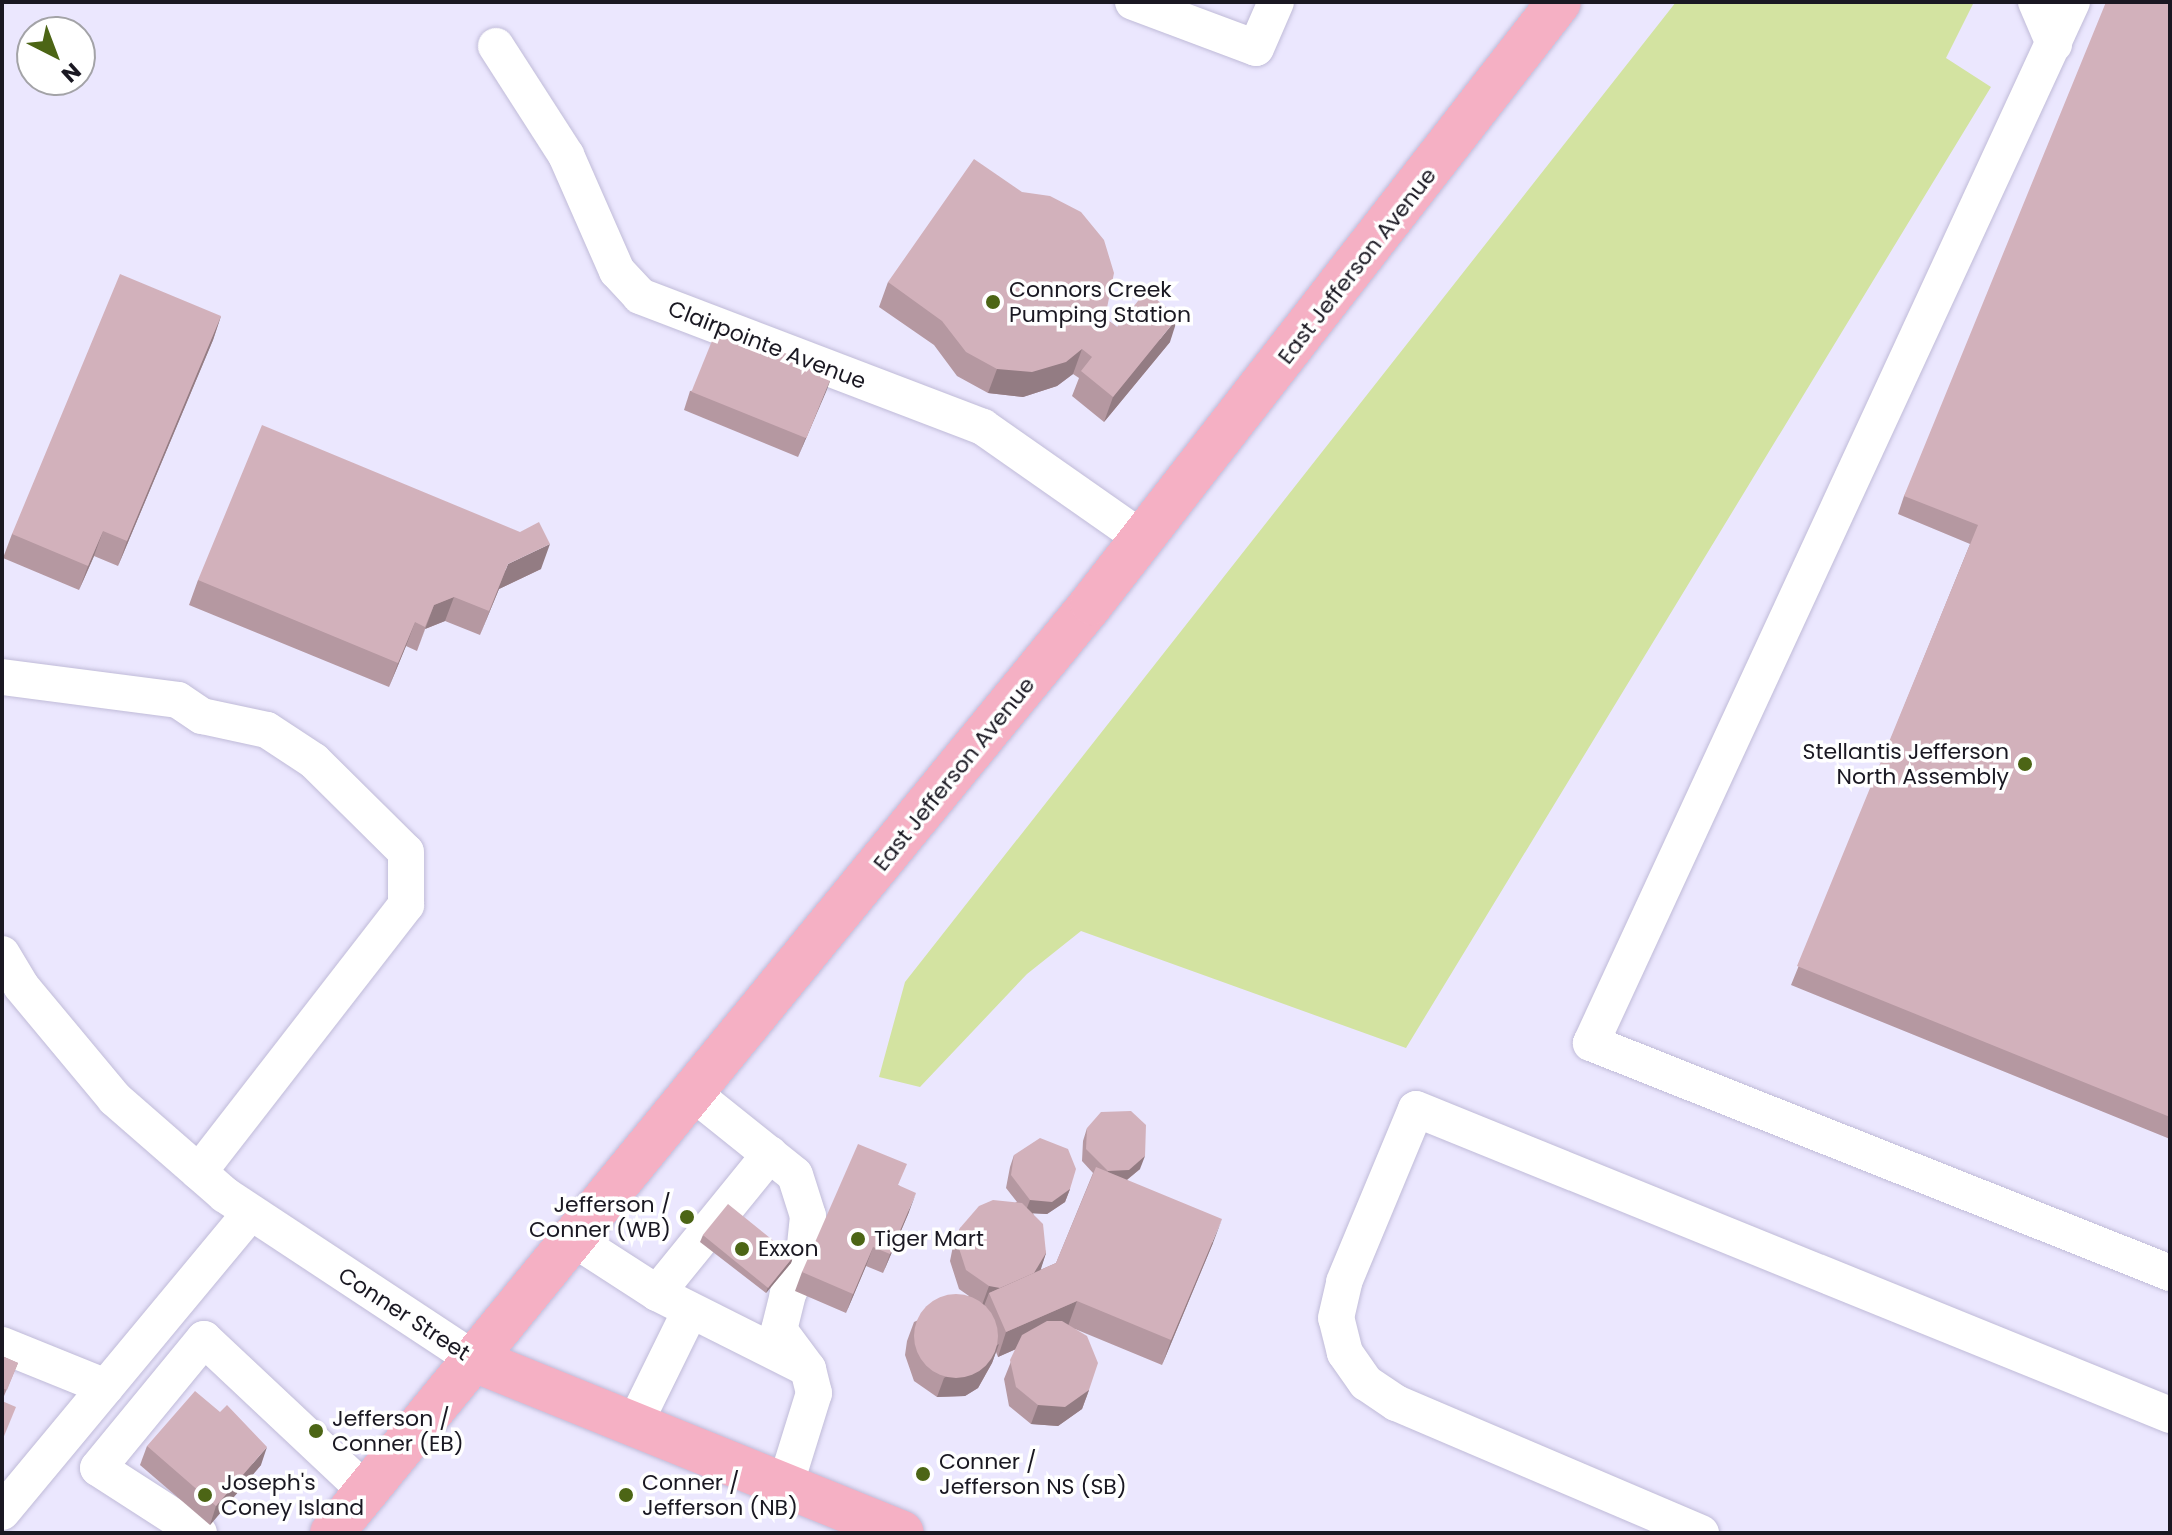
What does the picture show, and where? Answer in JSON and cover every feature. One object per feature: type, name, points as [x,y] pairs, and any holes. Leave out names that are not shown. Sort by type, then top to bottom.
[{"type":"main road","name":"East Jefferson Avenue","points":[[332,1533],[477,1361],[1143,539],[1559,2]]},
{"type":"main road","name":"Conner Street","points":[[477,1361],[902,1533]]},
{"type":"street","points":[[1133,2],[1256,48],[1276,2]]},
{"type":"street","points":[[2036,2],[2054,44]]},
{"type":"street","points":[[2072,2],[1591,1043],[2170,1273]]},
{"type":"street","name":"Clairpointe Avenue","points":[[496,46],[566,155],[617,271],[640,296],[983,427],[1143,539]]},
{"type":"street","points":[[2,677],[178,700],[202,716],[267,730],[314,761],[406,852],[406,905],[199,1172]]},
{"type":"street","name":"Conner Street","points":[[2,954],[21,986],[115,1099],[199,1172],[250,1213],[477,1361]]},
{"type":"street","points":[[694,1094],[795,1175],[808,1216],[803,1264],[788,1294],[779,1330],[808,1369],[814,1393],[785,1486]]},
{"type":"street","points":[[1701,1533],[1396,1403],[1366,1383],[1345,1353],[1336,1318],[1344,1282],[1416,1109],[2170,1415]]},
{"type":"street","points":[[657,1293],[770,1154]]},
{"type":"street","points":[[2,1512],[250,1213]]},
{"type":"street","points":[[575,1240],[657,1293],[808,1369]]},
{"type":"street","points":[[634,1425],[690,1311]]},
{"type":"street","points":[[199,1533],[98,1468],[204,1339],[367,1492]]},
{"type":"street","points":[[2,1345],[106,1387]]},
{"type":"green space","points":[[1676,2],[1974,2],[1946,58],[1991,87],[1406,1048],[1081,931],[1027,974],[920,1087],[879,1077],[905,982]]},
{"type":"building","name":"Stellantis Jefferson North Assembly","points":[[2106,2],[2170,2],[2170,1117],[1797,966],[1978,525],[1904,496]]},
{"type":"building","name":"Connors Creek Pumping Station","points":[[974,159],[1022,192],[1050,196],[1081,212],[1104,240],[1114,273],[1105,318],[1117,327],[1146,291],[1178,317],[1113,397],[1081,371],[1092,357],[1082,349],[1066,362],[1032,372],[997,369],[966,352],[942,321],[888,282]]},
{"type":"building","points":[[120,274],[221,316],[127,541],[103,531],[88,566],[12,534]]},
{"type":"building","points":[[718,326],[833,372],[806,438],[691,392]]},
{"type":"building","points":[[262,425],[520,532],[539,522],[550,544],[508,564],[489,611],[454,597],[434,605],[425,627],[415,622],[398,663],[198,580]]},
{"type":"building","points":[[1131,1111],[1146,1125],[1145,1156],[1129,1170],[1108,1171],[1086,1149],[1087,1128],[1101,1112]]},
{"type":"building","points":[[1040,1138],[1068,1149],[1076,1169],[1070,1189],[1052,1202],[1030,1200],[1011,1175],[1014,1155]]},
{"type":"building","name":"Tiger Mart","points":[[858,1144],[907,1164],[898,1185],[916,1193],[890,1254],[873,1247],[853,1294],[802,1272]]},
{"type":"building","points":[[1096,1167],[1222,1219],[1171,1340],[1077,1301],[1006,1332],[989,1293],[1056,1263]]},
{"type":"building","points":[[993,1200],[1022,1203],[1043,1224],[1046,1253],[1034,1273],[1000,1288],[989,1286],[966,1270],[957,1242],[960,1228],[979,1206]]},
{"type":"building","points":[[728,1204],[793,1257],[768,1288],[703,1235]]},
{"type":"building","points":[[948,1294],[964,1294],[980,1301],[991,1312],[998,1336],[995,1352],[986,1366],[964,1378],[948,1378],[932,1371],[921,1360],[914,1344],[914,1328],[921,1312],[932,1301]]},
{"type":"building","points":[[1047,1321],[1062,1321],[1087,1336],[1098,1363],[1089,1390],[1065,1407],[1038,1405],[1016,1387],[1010,1360],[1022,1335]]},
{"type":"building","points":[[2,1356],[18,1363],[7,1390],[2,1388]]},
{"type":"building","name":"Joseph's Coney Island","points":[[195,1391],[220,1412],[227,1405],[267,1447],[216,1506],[147,1446]]},
{"type":"building","points":[[2,1401],[16,1407],[2,1441]]},
{"type":"place","name":"Connors Creek Pumping Station","points":[[993,302]]},
{"type":"place","name":"Stellantis Jefferson North Assembly","points":[[2025,764]]},
{"type":"place","name":"Jefferson / Conner (WB)","points":[[687,1217]]},
{"type":"place","name":"Tiger Mart","points":[[858,1239]]},
{"type":"place","name":"Exxon","points":[[742,1249]]},
{"type":"place","name":"Jefferson / Conner (EB)","points":[[316,1431]]},
{"type":"place","name":"Conner / Jefferson NS (SB)","points":[[923,1474]]},
{"type":"place","name":"Joseph's Coney Island","points":[[205,1495]]},
{"type":"place","name":"Conner / Jefferson (NB)","points":[[626,1495]]}]
